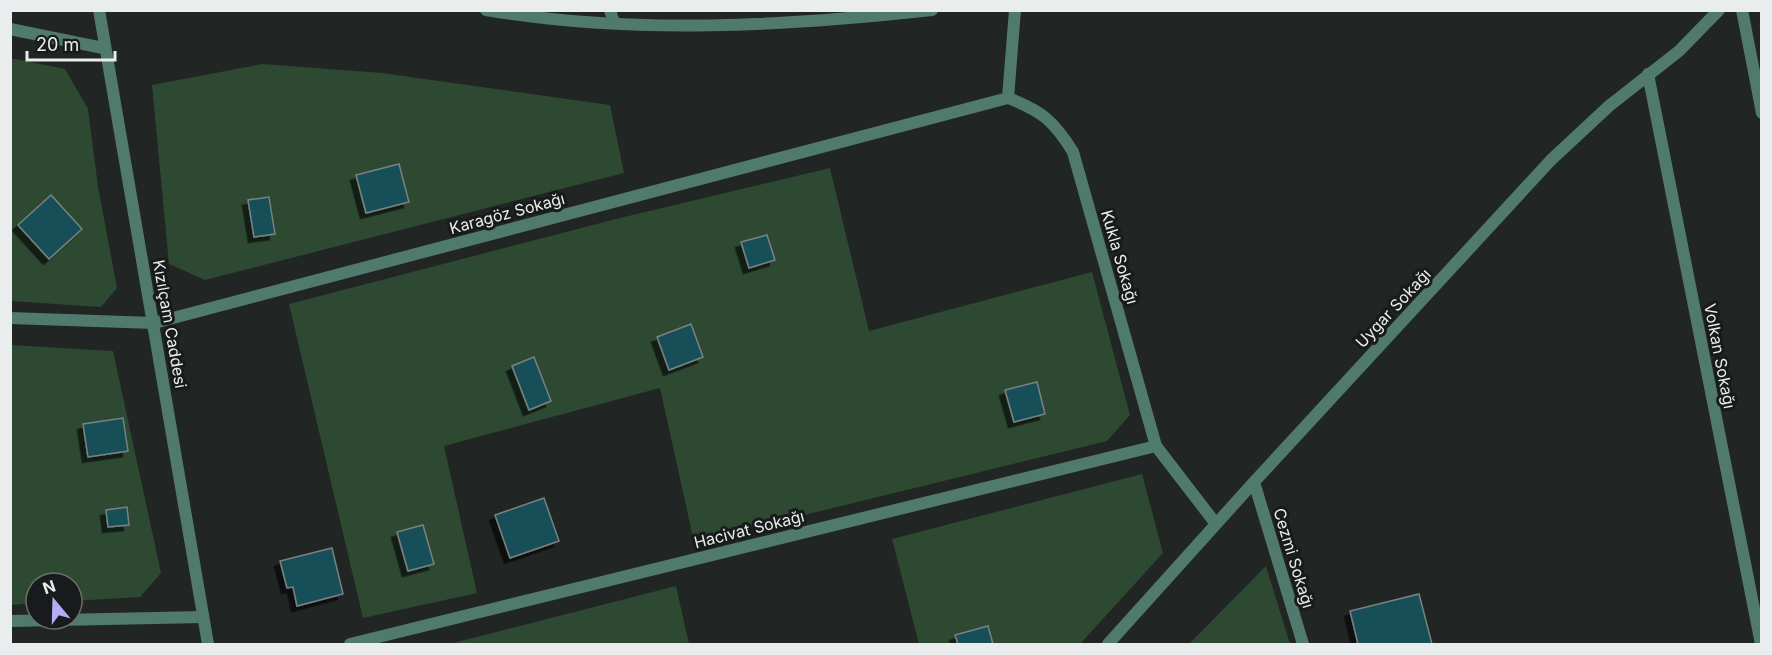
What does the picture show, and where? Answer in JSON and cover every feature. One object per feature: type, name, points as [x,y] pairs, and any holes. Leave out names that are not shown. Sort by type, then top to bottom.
[{"type":"street","name":"Kızılçam Caddesi","points":[[99,10],[103,48],[154,323],[208,645]]},
{"type":"street","points":[[486,10],[534,18],[612,16],[701,24],[787,22],[932,10]]},
{"type":"street","points":[[1008,98],[1016,10]]},
{"type":"street","name":"Uygar Sokağı","points":[[1108,645],[1254,482],[1551,160],[1609,106],[1694,37],[1719,10]]},
{"type":"street","points":[[1742,10],[1761,113]]},
{"type":"street","points":[[10,29],[103,48]]},
{"type":"street","name":"Volkan Sokağı","points":[[1648,74],[1761,645]]},
{"type":"street","name":"Karagöz Sokağı","points":[[10,318],[154,323],[1008,98]]},
{"type":"street","name":"Kukla Sokağı","points":[[1008,98],[1033,107],[1056,125],[1072,152],[1156,446],[1216,524]]},
{"type":"street","name":"Hacivat Sokağı","points":[[350,645],[1156,446]]},
{"type":"street","name":"Cezmi Sokağı","points":[[1254,482],[1303,645]]},
{"type":"street","points":[[10,621],[203,617]]},
{"type":"green space","points":[[10,58],[65,69],[88,109],[98,187],[117,288],[101,307],[11,301]]},
{"type":"green space","points":[[262,64],[382,73],[610,105],[624,173],[205,280],[169,264],[152,85]]},
{"type":"green space","points":[[830,168],[869,331],[1092,272],[1130,415],[1107,441],[694,542],[660,388],[444,446],[477,593],[363,618],[289,304],[620,218]]},
{"type":"green space","points":[[10,345],[113,351],[161,573],[140,597],[84,600],[84,571],[24,571],[24,604],[11,605]]},
{"type":"green space","points":[[1142,474],[1163,553],[1080,644],[919,644],[892,539]]},
{"type":"green space","points":[[1266,566],[1290,644],[1189,644]]},
{"type":"green space","points":[[676,586],[689,644],[449,644]]},
{"type":"building","points":[[399,164],[409,202],[366,213],[356,175]]},
{"type":"building","points":[[51,195],[82,229],[49,259],[18,225]]},
{"type":"building","points":[[269,197],[275,234],[254,237],[248,200]]},
{"type":"building","points":[[767,235],[775,260],[749,268],[741,242]]},
{"type":"building","points":[[691,324],[703,357],[669,370],[657,337]]},
{"type":"building","points":[[534,357],[551,401],[529,410],[512,366]]},
{"type":"building","points":[[1037,382],[1045,414],[1014,422],[1005,390]]},
{"type":"building","points":[[123,418],[128,451],[88,457],[83,424]]},
{"type":"building","points":[[544,498],[559,541],[510,558],[495,515]]},
{"type":"building","points":[[127,507],[129,525],[108,527],[106,510]]},
{"type":"building","points":[[423,525],[434,564],[408,571],[397,532]]},
{"type":"building","points":[[332,548],[343,594],[297,606],[293,587],[287,588],[280,561]]},
{"type":"building","points":[[1419,594],[1432,644],[1358,644],[1350,611]]},
{"type":"building","points":[[988,626],[993,644],[958,644],[955,635]]}]
